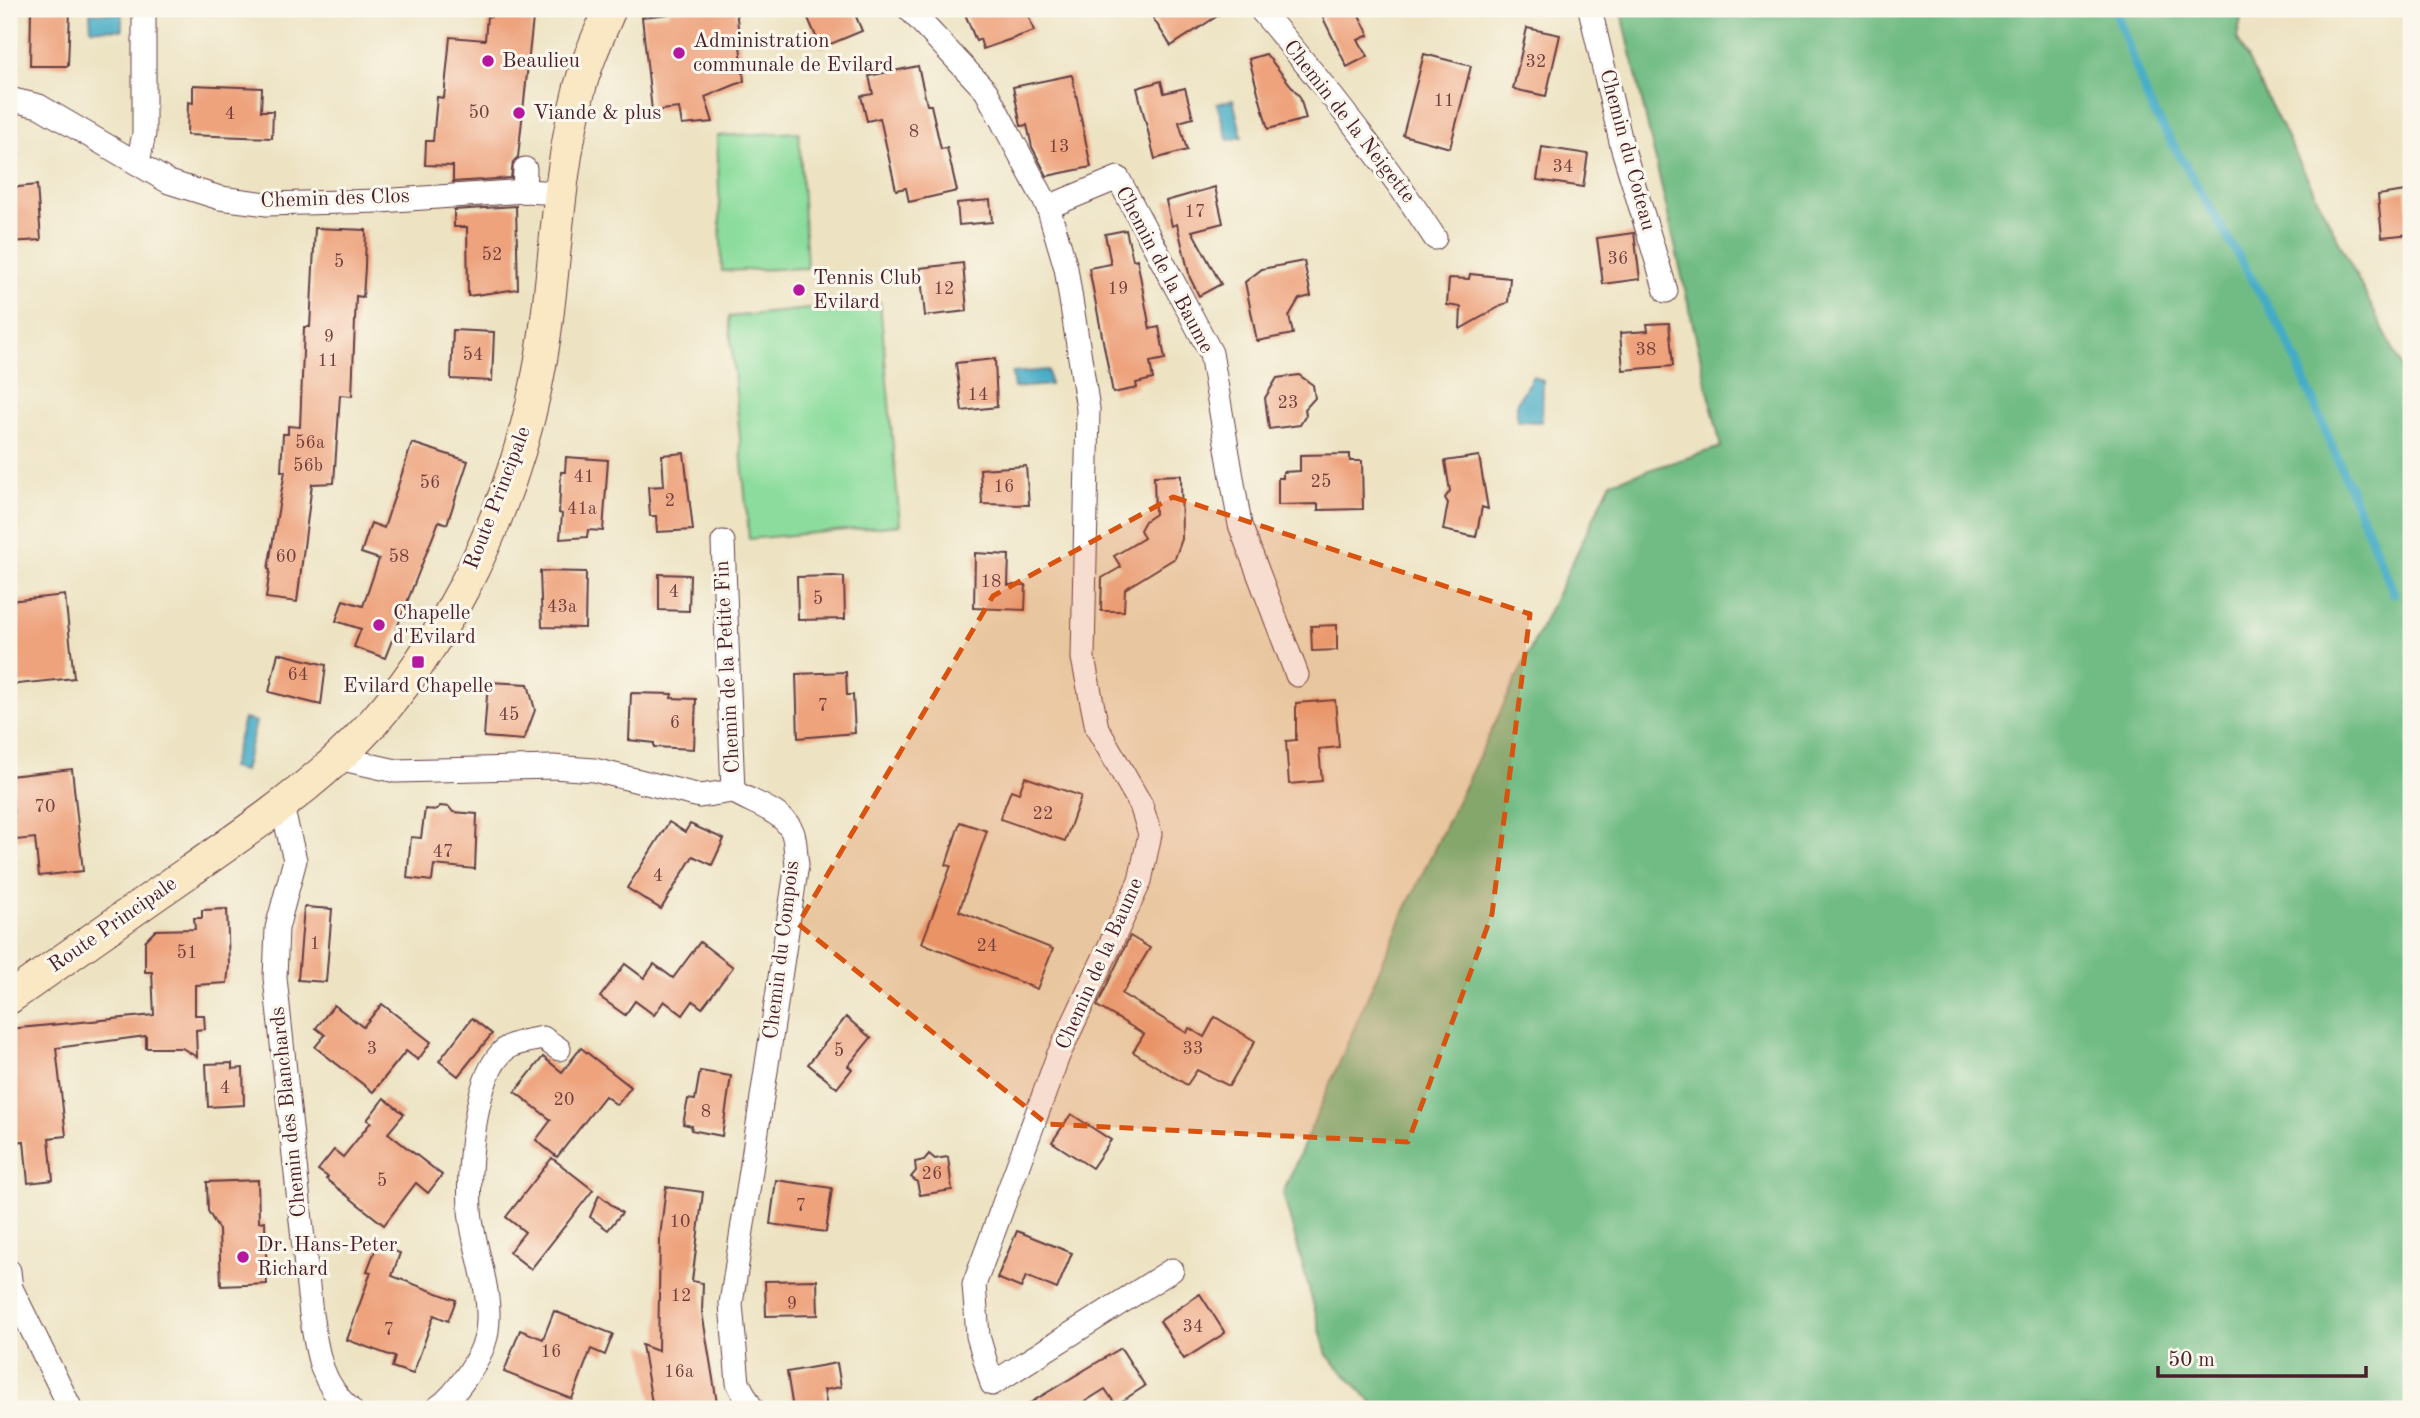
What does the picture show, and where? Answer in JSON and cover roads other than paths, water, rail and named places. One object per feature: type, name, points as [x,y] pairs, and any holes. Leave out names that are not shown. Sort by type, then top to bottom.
[{"type":"street","points":[[138,162],[144,134],[144,9]]},
{"type":"street","name":"Route Principale","points":[[9,998],[282,807],[338,758],[391,701],[437,634],[473,565],[521,447],[542,359],[560,193],[578,92],[610,9]]},
{"type":"street","name":"Chemin de la Baume","points":[[908,9],[986,91],[1048,207],[1066,268],[1088,409],[1083,658],[1097,729],[1141,805],[1150,834],[1140,881],[1058,1056],[974,1284],[978,1336],[992,1384],[1172,1270]]},
{"type":"street","name":"Chemin de la Neigette","points":[[1260,9],[1383,160],[1435,238]]},
{"type":"street","name":"Chemin du Coteau","points":[[1590,9],[1622,146],[1666,291]]},
{"type":"street","name":"Chemin des Clos","points":[[9,99],[39,106],[169,182],[220,198],[267,204],[380,201],[524,180],[560,193]]},
{"type":"street","name":"Chemin de la Baume","points":[[1048,207],[1118,178],[1211,353],[1240,525],[1297,674]]},
{"type":"street","name":"Chemin de la Petite Fin","points":[[723,542],[733,791]]},
{"type":"street","points":[[338,758],[397,771],[553,767],[594,770],[700,796],[733,791]]},
{"type":"street","name":"Chemin du Compois","points":[[733,791],[754,805],[774,811],[792,831],[797,864],[731,1304],[738,1383],[752,1409]]},
{"type":"street","name":"Chemin des Blanchards","points":[[282,807],[295,860],[277,928],[275,978],[311,1314],[317,1355],[331,1393],[350,1409]]},
{"type":"street","points":[[436,1409],[448,1401],[473,1366],[487,1331],[484,1279],[470,1210],[474,1128],[484,1079],[507,1048],[543,1038],[559,1049]]},
{"type":"street","points":[[9,1271],[11,1288],[71,1409]]},
{"type":"water","points":[[90,13],[122,13],[122,30],[91,29]]},
{"type":"water","points":[[1233,100],[1242,137],[1228,140],[1217,104]]},
{"type":"water","points":[[1048,370],[1050,385],[1014,388],[1012,373]]},
{"type":"water","points":[[1533,376],[1543,381],[1542,422],[1517,421],[1517,402]]},
{"type":"water","points":[[244,719],[256,722],[244,771],[231,768]]},
{"type":"waterway","points":[[2115,9],[2150,105],[2287,339],[2394,593]]},
{"type":"place","name":"Administration communale de Evilard","points":[[679,53]]},
{"type":"place","name":"Beaulieu","points":[[488,61]]},
{"type":"place","name":"Viande & plus","points":[[519,113]]},
{"type":"place","name":"Tennis Club Evilard","points":[[799,290]]},
{"type":"place","name":"Chapelle d'Evilard","points":[[379,625]]},
{"type":"place","name":"Evilard Chapelle","points":[[418,662]]},
{"type":"place","name":"Dr. Hans-Peter Richard","points":[[243,1257]]}]
